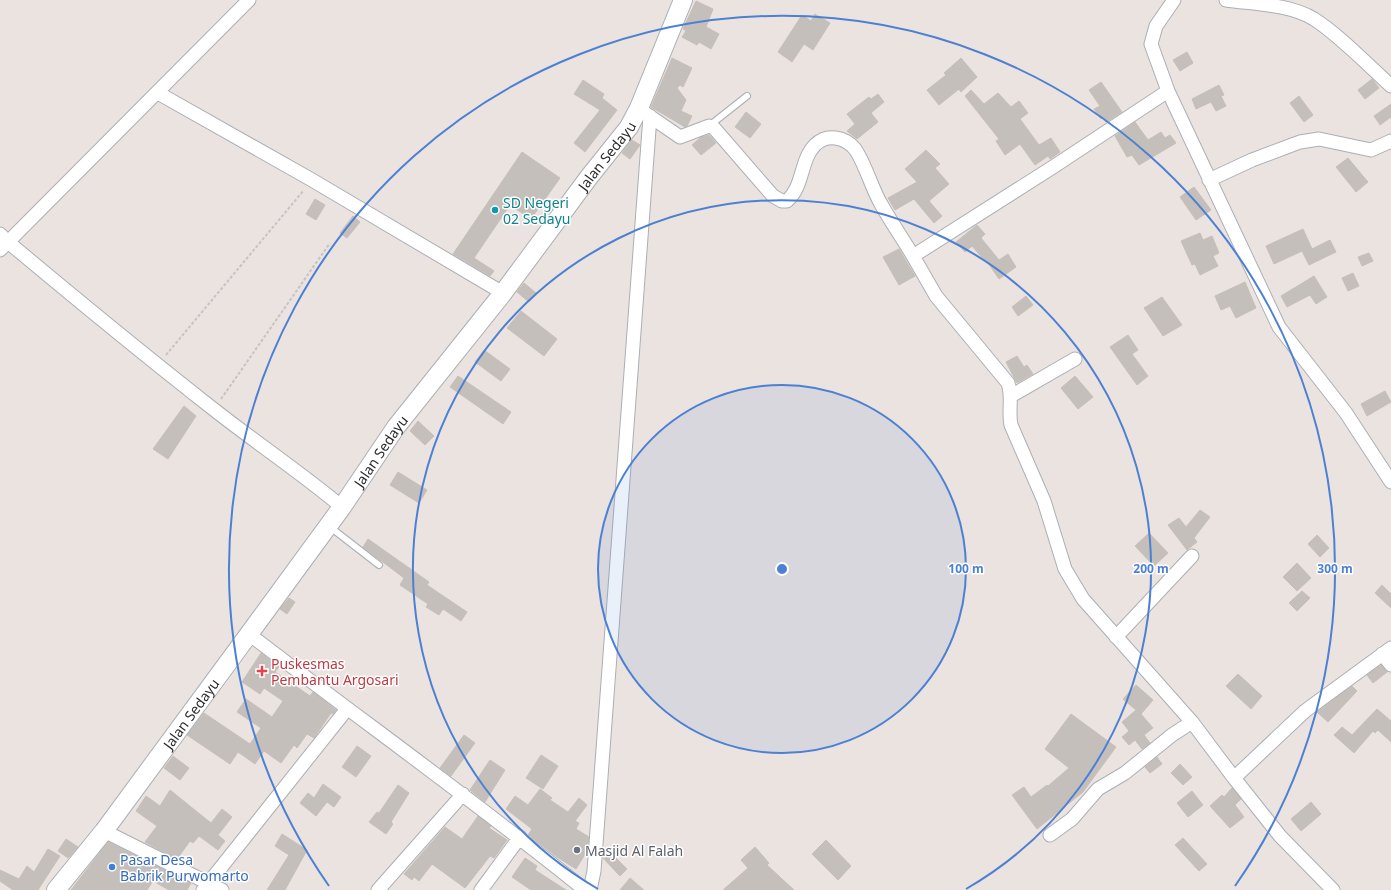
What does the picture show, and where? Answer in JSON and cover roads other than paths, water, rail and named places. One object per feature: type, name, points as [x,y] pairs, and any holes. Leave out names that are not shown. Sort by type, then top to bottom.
[{"type":"street","points":[[249,0],[158,93],[3,242],[214,410],[313,483],[342,507]]},
{"type":"street","name":"Jalan Sedayu","points":[[56,890],[104,831],[249,634],[342,507],[396,427],[503,293],[589,177],[629,127],[645,112],[683,0]]},
{"type":"street","points":[[1174,0],[1156,26],[1152,44],[1168,91],[1279,327],[1346,413],[1391,482]]},
{"type":"street","points":[[1226,0],[1291,10],[1313,18],[1391,86]]},
{"type":"street","points":[[913,256],[1053,167],[1168,91]]},
{"type":"street","points":[[158,93],[312,180],[503,293]]},
{"type":"street","points":[[645,112],[680,137],[710,126],[718,132],[773,196],[782,201],[787,201],[796,192],[811,149],[817,143],[833,136],[844,141],[854,149],[881,204],[936,296],[1008,383],[1011,396],[1008,414],[1011,425],[1044,501],[1065,569],[1082,599],[1192,722],[1280,836],[1333,890]]},
{"type":"street","points":[[590,890],[594,871],[645,112]]},
{"type":"street","points":[[1209,180],[1252,160],[1300,142],[1319,139],[1371,150],[1391,140]]},
{"type":"street","points":[[1011,396],[1075,359]]},
{"type":"street","points":[[1116,637],[1192,556]]},
{"type":"street","points":[[249,634],[347,709],[520,837],[585,890]]},
{"type":"street","points":[[1234,778],[1305,711],[1386,651],[1391,665]]},
{"type":"street","points":[[205,887],[347,709]]},
{"type":"street","points":[[1050,835],[1077,814],[1098,789],[1125,773],[1172,735],[1192,722]]},
{"type":"street","points":[[378,890],[463,794]]},
{"type":"street","points":[[104,831],[205,887],[222,890]]},
{"type":"street","points":[[481,890],[520,837]]},
{"type":"lane","points":[[710,126],[747,96]]},
{"type":"lane","points":[[328,526],[379,566]]},
{"type":"place","name":"SD Negeri 02 Sedayu","points":[[495,210]]},
{"type":"place","name":"Puskesmas Pembantu Argosari","points":[[262,671]]},
{"type":"place","name":"Masjid Al Falah","points":[[577,850]]},
{"type":"place","name":"Pasar Desa Babrik Purwomarto","points":[[112,867]]}]
